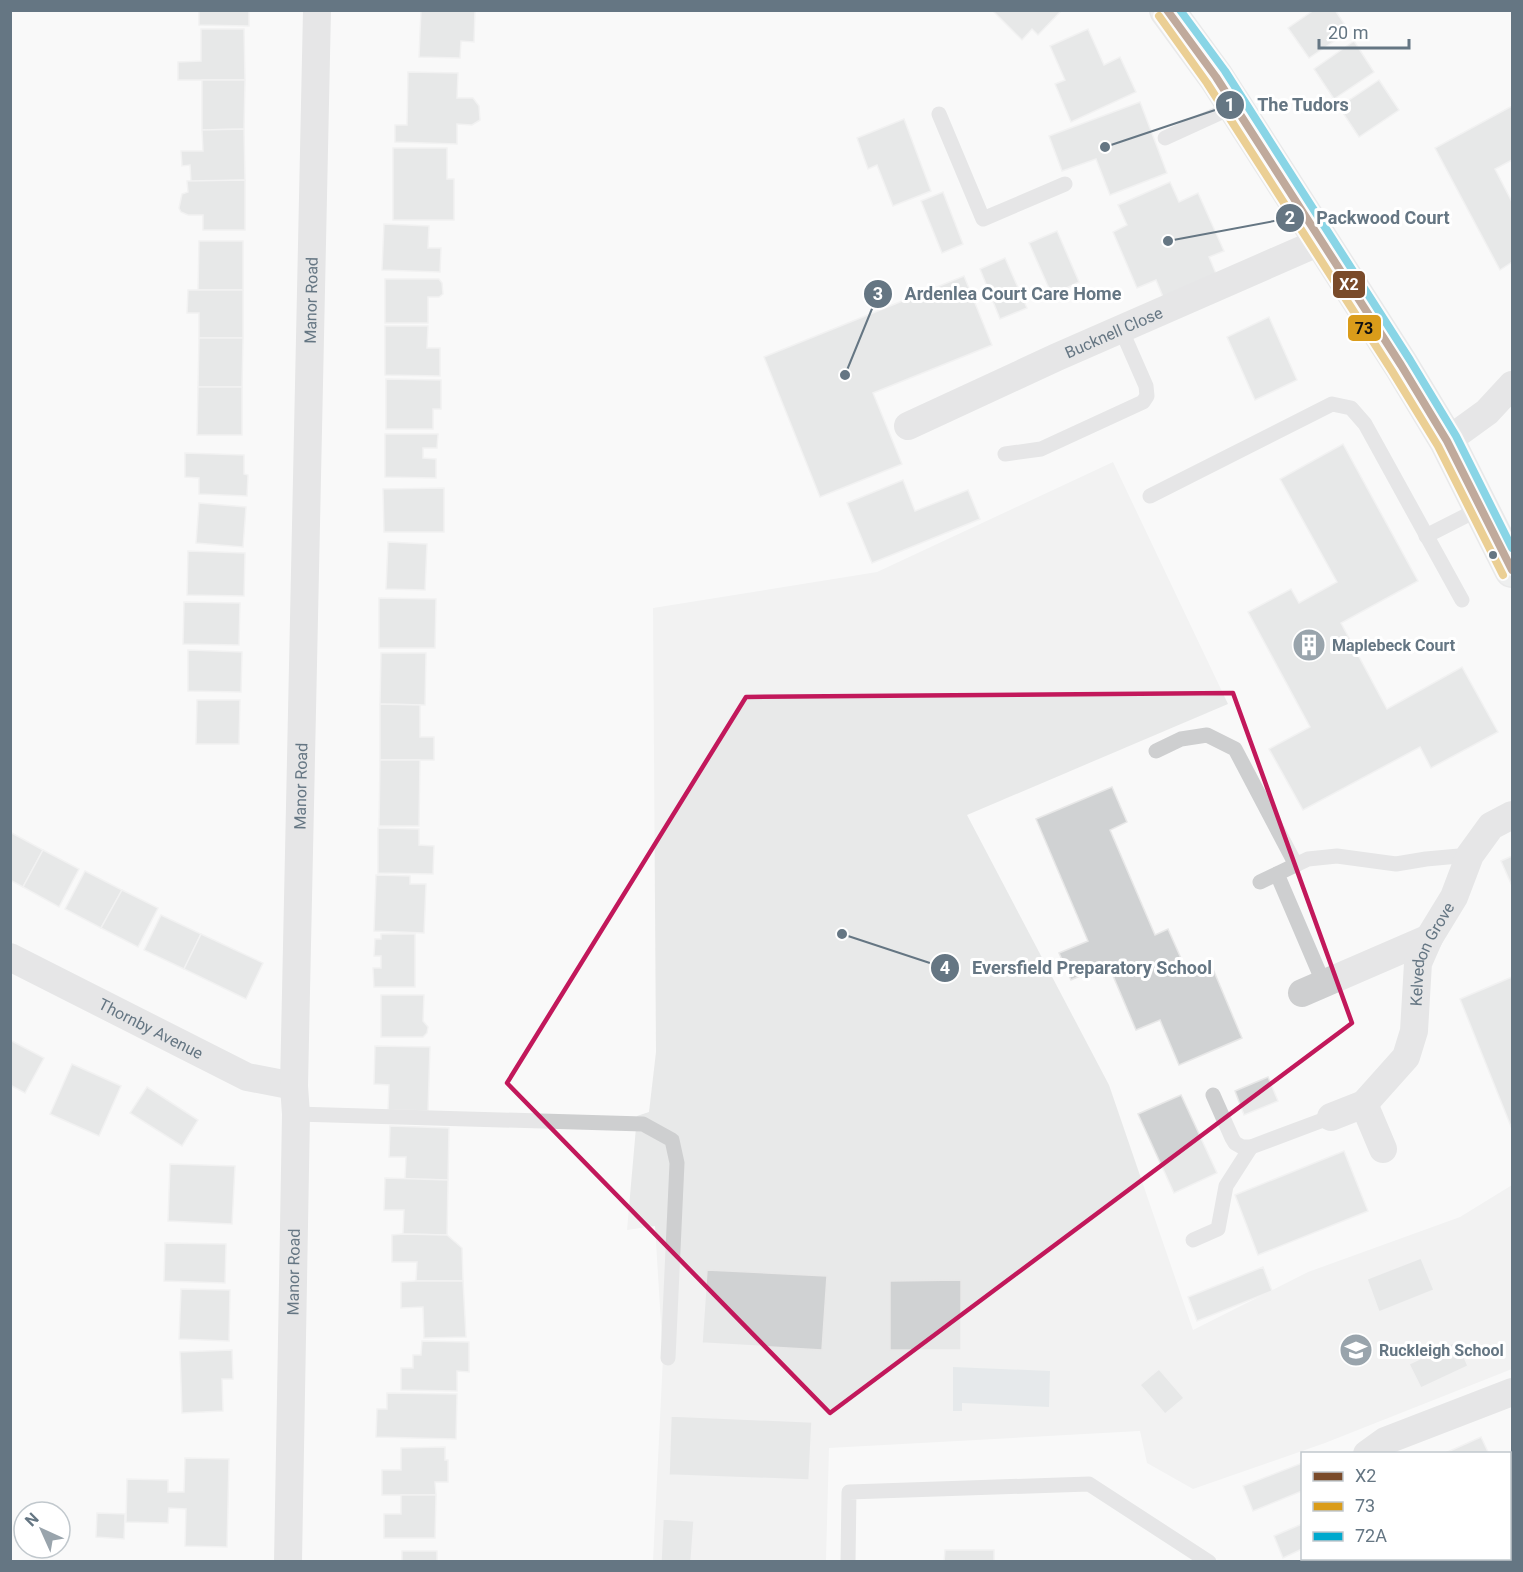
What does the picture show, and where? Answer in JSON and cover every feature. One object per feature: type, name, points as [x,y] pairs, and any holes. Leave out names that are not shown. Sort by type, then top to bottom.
[{"type":"main road","points":[[1167,10],[1235,106],[1447,441],[1512,570]]},
{"type":"street","name":"Manor Road","points":[[288,1562],[296,1114],[294,1086],[317,10]]},
{"type":"street","name":"Bucknell Close","points":[[908,426],[1322,241]]},
{"type":"street","points":[[1447,441],[1487,412],[1512,385]]},
{"type":"street","name":"Kelvedon Grove","points":[[1331,1117],[1364,1104],[1406,1057],[1414,1031],[1418,963],[1454,897],[1470,855],[1491,826],[1512,815]]},
{"type":"street","points":[[1313,988],[1430,938]]},
{"type":"street","name":"Thornby Avenue","points":[[10,957],[247,1077],[294,1086]]},
{"type":"street","points":[[1364,1104],[1383,1149]]},
{"type":"street","points":[[1370,1452],[1385,1441],[1512,1392]]},
{"type":"lane","points":[[1165,138],[1235,106]]},
{"type":"lane","points":[[939,114],[983,219],[1065,184]]},
{"type":"lane","points":[[1005,454],[1041,448],[1143,402],[1147,396],[1146,386],[1121,329]]},
{"type":"lane","points":[[1150,496],[1332,404],[1351,408],[1365,424],[1462,600]]},
{"type":"lane","points":[[1426,536],[1480,508]]},
{"type":"lane","points":[[1156,751],[1180,739],[1207,735],[1235,749],[1296,865]]},
{"type":"lane","points":[[1260,882],[1308,859],[1337,856],[1396,864],[1470,855]]},
{"type":"lane","points":[[1277,874],[1313,988]]},
{"type":"lane","points":[[1213,1095],[1234,1143],[1242,1147],[1251,1147],[1331,1117]]},
{"type":"lane","points":[[296,1114],[643,1124],[672,1140],[677,1163],[669,1358]]},
{"type":"lane","points":[[1192,1240],[1218,1229],[1226,1186],[1251,1147]]},
{"type":"lane","points":[[848,1562],[849,1492],[1089,1484],[1209,1562]]},
{"type":"highlighted area","points":[[1233,693],[1352,1023],[830,1413],[507,1083],[746,697]]},
{"type":"shaded area","points":[[1113,462],[1228,704],[967,815],[1109,1085],[1193,1330],[1308,1272],[1460,1217],[1512,1185],[1512,1369],[1325,1443],[1193,1489],[1147,1463],[1140,1431],[829,1448],[826,1561],[653,1561],[663,1357],[655,1226],[627,1230],[637,1116],[649,1112],[656,1052],[653,608],[877,572]]},
{"type":"shaded area","points":[[953,1367],[1050,1371],[1049,1407],[962,1403],[962,1411],[953,1411]]},
{"type":"building","points":[[199,10],[249,10],[249,26],[199,25]]},
{"type":"building","points":[[421,10],[475,10],[474,42],[461,41],[460,58],[419,57]]},
{"type":"building","points":[[992,10],[1062,10],[1038,35],[1032,29],[1022,40]]},
{"type":"building","points":[[1314,10],[1335,10],[1349,31],[1309,58],[1288,28]]},
{"type":"building","points":[[201,29],[244,29],[245,80],[178,80],[178,62],[201,61]]},
{"type":"building","points":[[1088,29],[1104,65],[1120,57],[1136,92],[1071,122],[1055,84],[1065,80],[1050,46]]},
{"type":"building","points":[[1354,41],[1374,72],[1334,99],[1314,69]]},
{"type":"building","points":[[408,72],[458,73],[457,98],[473,98],[479,106],[480,120],[472,125],[457,124],[457,144],[395,142],[395,125],[407,125]]},
{"type":"building","points":[[202,80],[245,80],[244,129],[202,130]]},
{"type":"building","points":[[1379,80],[1399,110],[1359,137],[1339,107]]},
{"type":"building","points":[[1140,102],[1167,173],[1110,195],[1096,159],[1062,171],[1049,136]]},
{"type":"building","points":[[1512,106],[1512,160],[1495,169],[1512,202],[1512,262],[1500,270],[1435,148]]},
{"type":"building","points":[[904,119],[931,191],[893,206],[877,165],[868,169],[857,138]]},
{"type":"building","points":[[244,129],[245,180],[191,182],[190,165],[182,166],[181,151],[203,151],[202,130]]},
{"type":"building","points":[[393,148],[447,148],[447,179],[454,179],[454,220],[393,220]]},
{"type":"building","points":[[245,180],[245,230],[203,230],[203,215],[188,215],[181,212],[179,208],[182,194],[188,192],[187,181]]},
{"type":"building","points":[[1170,182],[1179,202],[1198,193],[1224,251],[1209,257],[1217,276],[1164,299],[1156,280],[1137,288],[1113,232],[1127,225],[1118,205]]},
{"type":"building","points":[[943,192],[963,244],[942,253],[921,201]]},
{"type":"building","points":[[384,224],[429,226],[428,248],[441,248],[440,272],[382,270]]},
{"type":"building","points":[[1057,231],[1079,282],[1052,295],[1029,243]]},
{"type":"building","points":[[199,241],[243,241],[243,290],[198,290]]},
{"type":"building","points":[[1005,258],[1027,308],[1000,319],[980,269]]},
{"type":"building","points":[[964,276],[992,345],[873,393],[902,464],[820,497],[764,357]]},
{"type":"building","points":[[385,279],[439,279],[442,283],[443,294],[439,297],[428,297],[428,323],[385,323]]},
{"type":"building","points":[[188,290],[243,290],[243,338],[199,338],[199,313],[187,313]]},
{"type":"building","points":[[1269,317],[1297,380],[1255,400],[1227,337]]},
{"type":"building","points":[[385,326],[428,326],[427,348],[440,348],[440,376],[385,375]]},
{"type":"building","points":[[199,338],[243,338],[242,387],[198,387]]},
{"type":"building","points":[[386,379],[441,380],[441,409],[433,409],[433,429],[386,429]]},
{"type":"building","points":[[198,387],[242,387],[242,435],[197,435]]},
{"type":"building","points":[[385,434],[438,434],[437,448],[423,448],[423,458],[436,459],[436,478],[385,477]]},
{"type":"building","name":"Maplebeck Court","points":[[1343,444],[1418,581],[1341,623],[1387,709],[1462,667],[1498,732],[1431,768],[1420,747],[1303,810],[1269,749],[1310,727],[1248,612],[1291,589],[1299,603],[1337,582],[1280,479]]},
{"type":"building","points":[[185,453],[244,455],[244,474],[248,475],[247,496],[199,494],[199,478],[185,477]]},
{"type":"building","points":[[903,480],[915,511],[968,490],[980,519],[872,563],[847,503]]},
{"type":"building","points":[[444,488],[444,532],[384,532],[383,489]]},
{"type":"building","points":[[199,503],[246,507],[243,547],[196,543]]},
{"type":"building","points":[[388,542],[427,544],[425,590],[386,589]]},
{"type":"building","points":[[188,551],[245,553],[244,596],[187,595]]},
{"type":"building","points":[[379,598],[436,599],[435,648],[379,648]]},
{"type":"building","points":[[184,602],[240,603],[239,645],[183,644]]},
{"type":"building","points":[[188,650],[242,652],[241,692],[188,691]]},
{"type":"building","points":[[381,653],[426,653],[425,705],[380,704]]},
{"type":"building","points":[[197,700],[240,700],[239,744],[196,744]]},
{"type":"building","points":[[380,704],[420,705],[420,737],[434,737],[434,760],[380,760]]},
{"type":"building","points":[[380,760],[420,760],[419,826],[379,826]]},
{"type":"building","points":[[1112,787],[1127,822],[1110,830],[1155,935],[1168,929],[1187,972],[1210,962],[1242,1038],[1179,1065],[1160,1020],[1136,1030],[1108,964],[1071,980],[1059,953],[1088,941],[1036,819]]},
{"type":"building","points":[[378,828],[419,829],[419,845],[434,846],[433,874],[378,873]]},
{"type":"building","points":[[10,832],[43,850],[23,887],[10,880]]},
{"type":"building","points":[[43,850],[79,869],[59,907],[23,887]]},
{"type":"building","points":[[1512,856],[1512,886],[1501,861]]},
{"type":"building","points":[[85,871],[122,890],[101,928],[65,909]]},
{"type":"building","points":[[376,875],[410,876],[410,884],[426,884],[424,933],[374,931]]},
{"type":"building","points":[[122,890],[158,908],[138,947],[101,928]]},
{"type":"building","points":[[161,915],[201,934],[184,969],[144,950]]},
{"type":"building","points":[[201,934],[263,963],[246,999],[184,969]]},
{"type":"building","points":[[381,934],[415,934],[415,987],[374,987],[373,968],[381,968],[381,956],[374,956],[375,939],[381,939]]},
{"type":"building","points":[[1512,977],[1512,1129],[1460,999]]},
{"type":"building","points":[[381,995],[424,995],[423,1021],[428,1027],[427,1033],[423,1037],[381,1037]]},
{"type":"building","points":[[10,1040],[44,1058],[25,1093],[10,1085]]},
{"type":"building","points":[[375,1046],[430,1047],[428,1111],[388,1110],[389,1085],[374,1084]]},
{"type":"building","points":[[72,1064],[121,1086],[99,1136],[50,1114]]},
{"type":"building","points":[[1268,1077],[1278,1101],[1244,1115],[1235,1091]]},
{"type":"building","points":[[147,1087],[198,1120],[182,1146],[130,1113]]},
{"type":"building","points":[[1181,1095],[1217,1173],[1174,1193],[1138,1114]]},
{"type":"building","points":[[390,1126],[449,1128],[448,1180],[405,1179],[406,1157],[389,1157]]},
{"type":"building","points":[[1344,1151],[1368,1211],[1258,1255],[1235,1195]]},
{"type":"building","points":[[170,1164],[235,1166],[232,1224],[168,1221]]},
{"type":"building","points":[[385,1178],[448,1180],[447,1235],[403,1234],[404,1210],[384,1210]]},
{"type":"building","points":[[392,1235],[447,1235],[462,1248],[463,1281],[416,1281],[417,1262],[392,1262]]},
{"type":"building","points":[[165,1243],[226,1244],[225,1283],[164,1281]]},
{"type":"building","points":[[1421,1258],[1434,1290],[1379,1312],[1367,1279]]},
{"type":"building","points":[[1263,1267],[1272,1291],[1197,1321],[1188,1297]]},
{"type":"building","points":[[707,1270],[827,1276],[822,1350],[702,1343]]},
{"type":"building","points":[[961,1280],[961,1350],[890,1350],[890,1281]]},
{"type":"building","points":[[463,1281],[466,1337],[424,1338],[423,1307],[401,1308],[401,1282]]},
{"type":"building","points":[[181,1289],[230,1290],[229,1341],[179,1339]]},
{"type":"building","points":[[422,1341],[469,1342],[469,1372],[457,1371],[457,1391],[401,1390],[401,1368],[413,1368],[413,1355],[421,1355]]},
{"type":"building","points":[[1457,1341],[1468,1366],[1421,1388],[1409,1364]]},
{"type":"building","points":[[232,1350],[233,1379],[222,1379],[223,1411],[182,1413],[180,1352]]},
{"type":"building","points":[[1159,1369],[1184,1398],[1165,1414],[1140,1385]]},
{"type":"building","points":[[387,1393],[457,1394],[456,1439],[376,1437],[377,1409],[387,1409]]},
{"type":"building","points":[[671,1416],[812,1422],[809,1480],[669,1475]]},
{"type":"building","points":[[1481,1437],[1488,1452],[1447,1452]]},
{"type":"building","points":[[445,1447],[445,1460],[448,1460],[448,1482],[435,1482],[436,1495],[382,1495],[382,1470],[401,1470],[401,1448]]},
{"type":"building","points":[[185,1458],[229,1459],[227,1547],[185,1546],[186,1509],[169,1508],[168,1523],[126,1522],[127,1479],[168,1480],[168,1492],[184,1492]]},
{"type":"building","points":[[1512,1459],[1512,1543],[1511,1540]]},
{"type":"building","points":[[1301,1463],[1301,1491],[1253,1511],[1243,1486]]},
{"type":"building","points":[[401,1495],[436,1495],[435,1538],[384,1538],[384,1514],[401,1514]]},
{"type":"building","points":[[97,1513],[125,1514],[124,1539],[96,1537]]},
{"type":"building","points":[[663,1519],[694,1521],[691,1562],[661,1562]]},
{"type":"building","points":[[1301,1524],[1301,1549],[1283,1558],[1274,1536]]},
{"type":"building","points":[[945,1550],[994,1550],[994,1562],[944,1562]]},
{"type":"building","points":[[402,1551],[437,1551],[437,1562],[402,1562]]},
{"type":"transit line","name":"X2","points":[[1167,10],[1216,77],[1401,365],[1447,441],[1512,570]]},
{"type":"transit line","name":"72A","points":[[1180,10],[1225,71],[1410,360],[1456,436],[1512,548]]},
{"type":"transit line","name":"73","points":[[1159,16],[1207,83],[1392,371],[1438,446],[1503,575]]},
{"type":"place","name":"The Tudors","points":[[1105,147]]},
{"type":"place","name":"Packwood Court","points":[[1168,241]]},
{"type":"place","name":"Ardenlea Court Care Home","points":[[845,375]]},
{"type":"place","name":"Maplebeck Court","points":[[1309,645]]},
{"type":"place","name":"Eversfield Preparatory School","points":[[842,934]]},
{"type":"place","name":"Ruckleigh School","points":[[1356,1350]]}]
